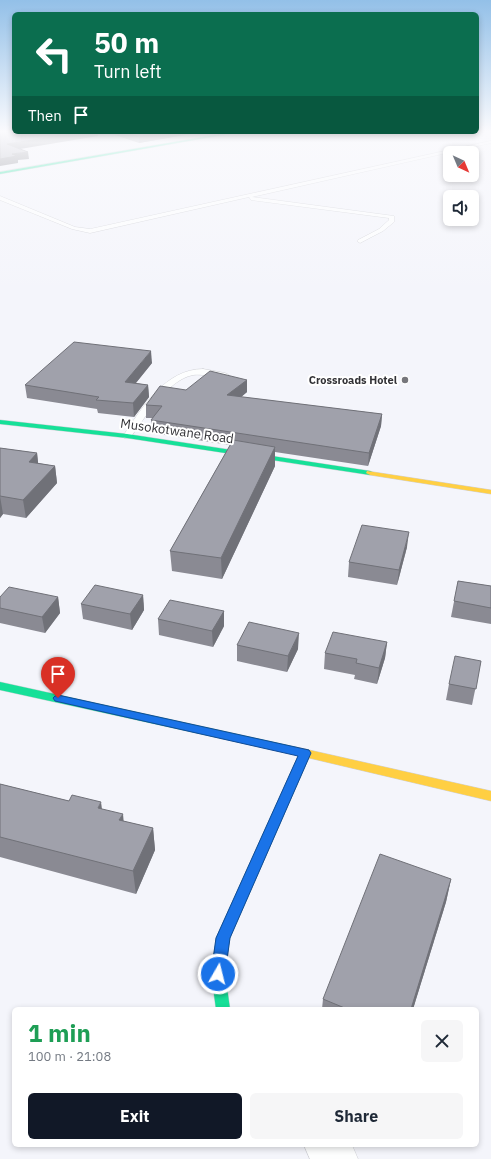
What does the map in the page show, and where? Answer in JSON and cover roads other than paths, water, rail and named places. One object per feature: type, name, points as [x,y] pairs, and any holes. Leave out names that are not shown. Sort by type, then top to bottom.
[{"type":"street","name":"Musokotwane Road","points":[[0,422],[127,436],[491,492]]},
{"type":"street","points":[[0,686],[305,753],[491,796]]},
{"type":"street","points":[[223,1007],[218,974],[223,938],[305,753]]},
{"type":"street","points":[[326,1147],[338,1159]]},
{"type":"lane","points":[[0,198],[74,228],[90,230],[300,184]]},
{"type":"lane","points":[[242,197],[392,217],[392,221],[381,230],[360,242]]},
{"type":"lane","points":[[127,436],[152,403],[177,378],[188,373],[199,372],[226,375]]},
{"type":"place","name":"Crossroads Hotel","points":[[405,380]]}]
